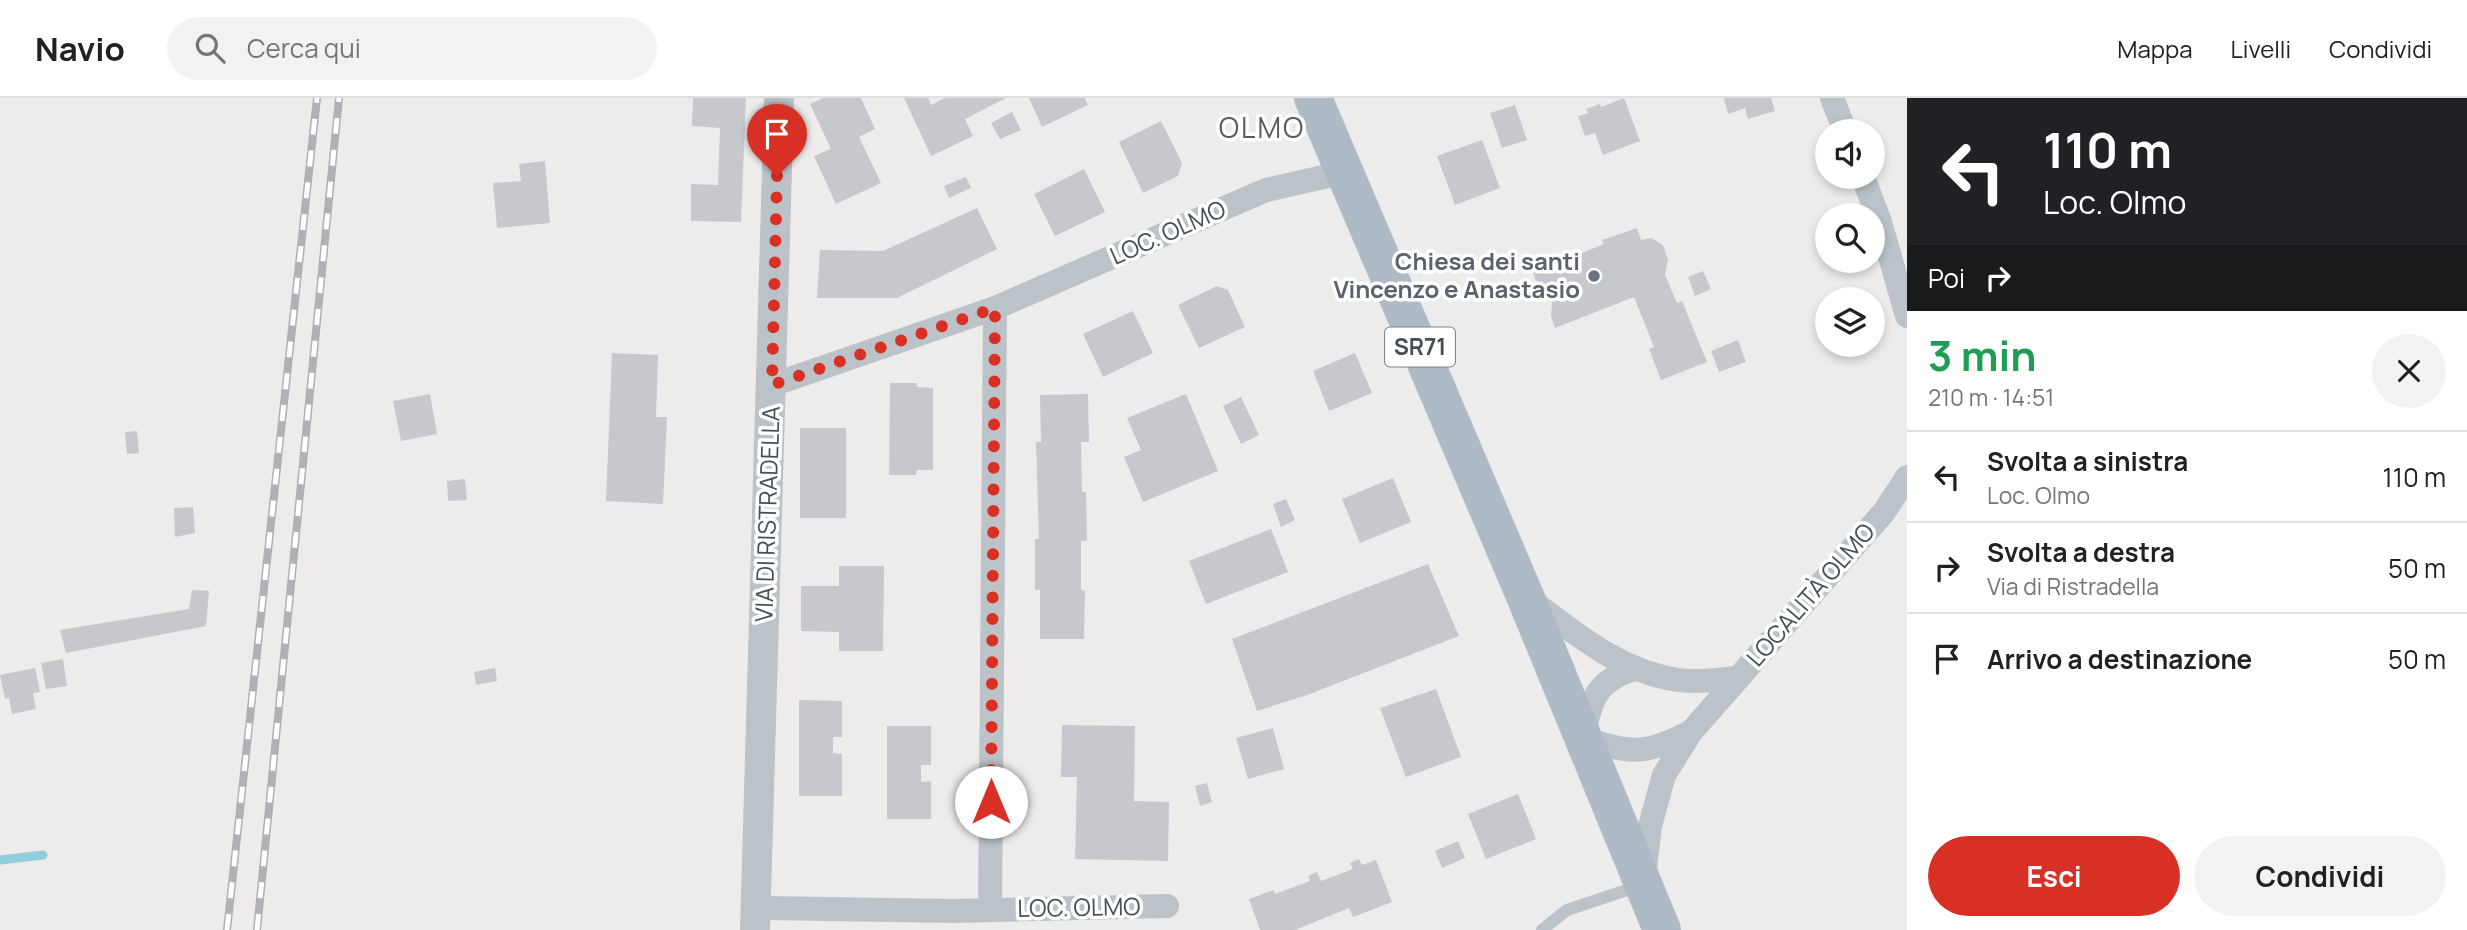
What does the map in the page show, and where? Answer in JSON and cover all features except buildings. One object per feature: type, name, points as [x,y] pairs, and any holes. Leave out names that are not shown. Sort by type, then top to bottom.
[{"type":"main road","name":"SR71","points":[[1313,98],[1525,596],[1662,930]]},
{"type":"street","name":"VIA DI RISTRADELLA","points":[[755,919],[779,98]]},
{"type":"street","points":[[1832,98],[1840,119]]},
{"type":"street","name":"LOC. OLMO","points":[[772,385],[995,308],[1266,190],[1346,172]]},
{"type":"street","points":[[1868,189],[1880,222],[1907,316]]},
{"type":"street","name":"LOC. OLMO","points":[[990,910],[995,308]]},
{"type":"street","name":"LOCALITÀ OLMO","points":[[1643,885],[1650,826],[1664,775],[1691,732],[1884,512],[1907,477]]},
{"type":"street","points":[[1525,596],[1609,657],[1636,669],[1680,681],[1738,678]]},
{"type":"street","points":[[1636,669],[1618,673],[1599,688],[1587,715],[1584,738],[1611,748],[1648,751],[1691,732]]},
{"type":"street","name":"LOC. OLMO","points":[[755,919],[1167,906]]},
{"type":"lane","points":[[1542,930],[1567,910],[1643,885]]},
{"type":"waterway","points":[[0,860],[43,855]]},
{"type":"railway","points":[[227,930],[317,98]]},
{"type":"railway","points":[[257,930],[339,98]]},
{"type":"place","name":"Chiesa dei santi Vincenzo e Anastasio","points":[[1594,276]]},
{"type":"district","name":"OLMO","points":[[1262,128]]},
{"type":"route","points":[[777,176],[772,385],[995,308],[991,802]]}]
